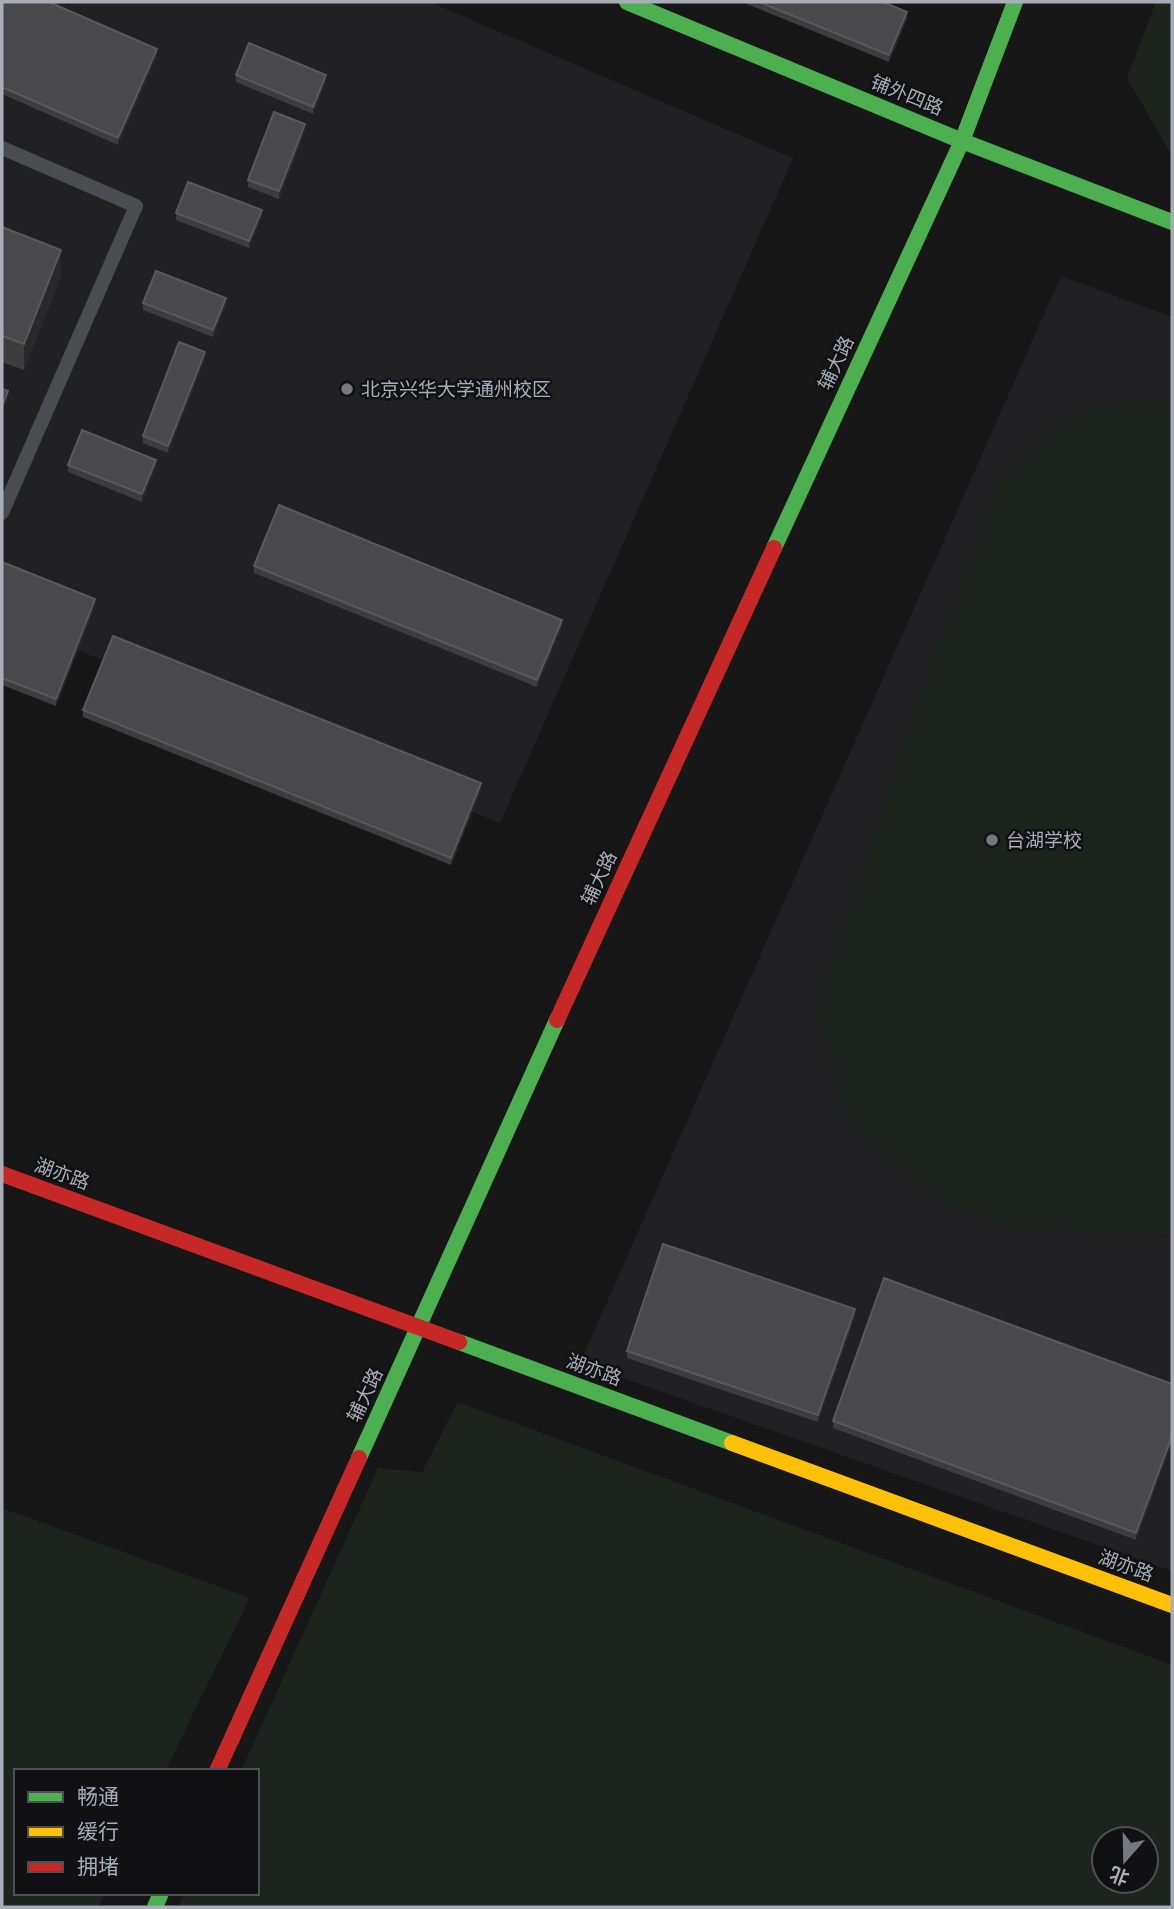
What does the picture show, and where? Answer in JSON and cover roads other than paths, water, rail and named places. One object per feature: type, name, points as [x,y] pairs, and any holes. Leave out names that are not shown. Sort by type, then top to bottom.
[{"type":"main road","name":"铺外四路","points":[[627,2],[962,141],[1172,222]]},
{"type":"main road","name":"辅大路","points":[[218,1769],[615,891],[962,141],[1015,2]]},
{"type":"main road","name":"湖亦路","points":[[2,1174],[1172,1605]]},
{"type":"lane","points":[[2,148],[135,206],[2,513]]},
{"type":"place","name":"北京兴华大学通州校区","points":[[347,389]]},
{"type":"place","name":"台湖学校","points":[[992,840]]}]
